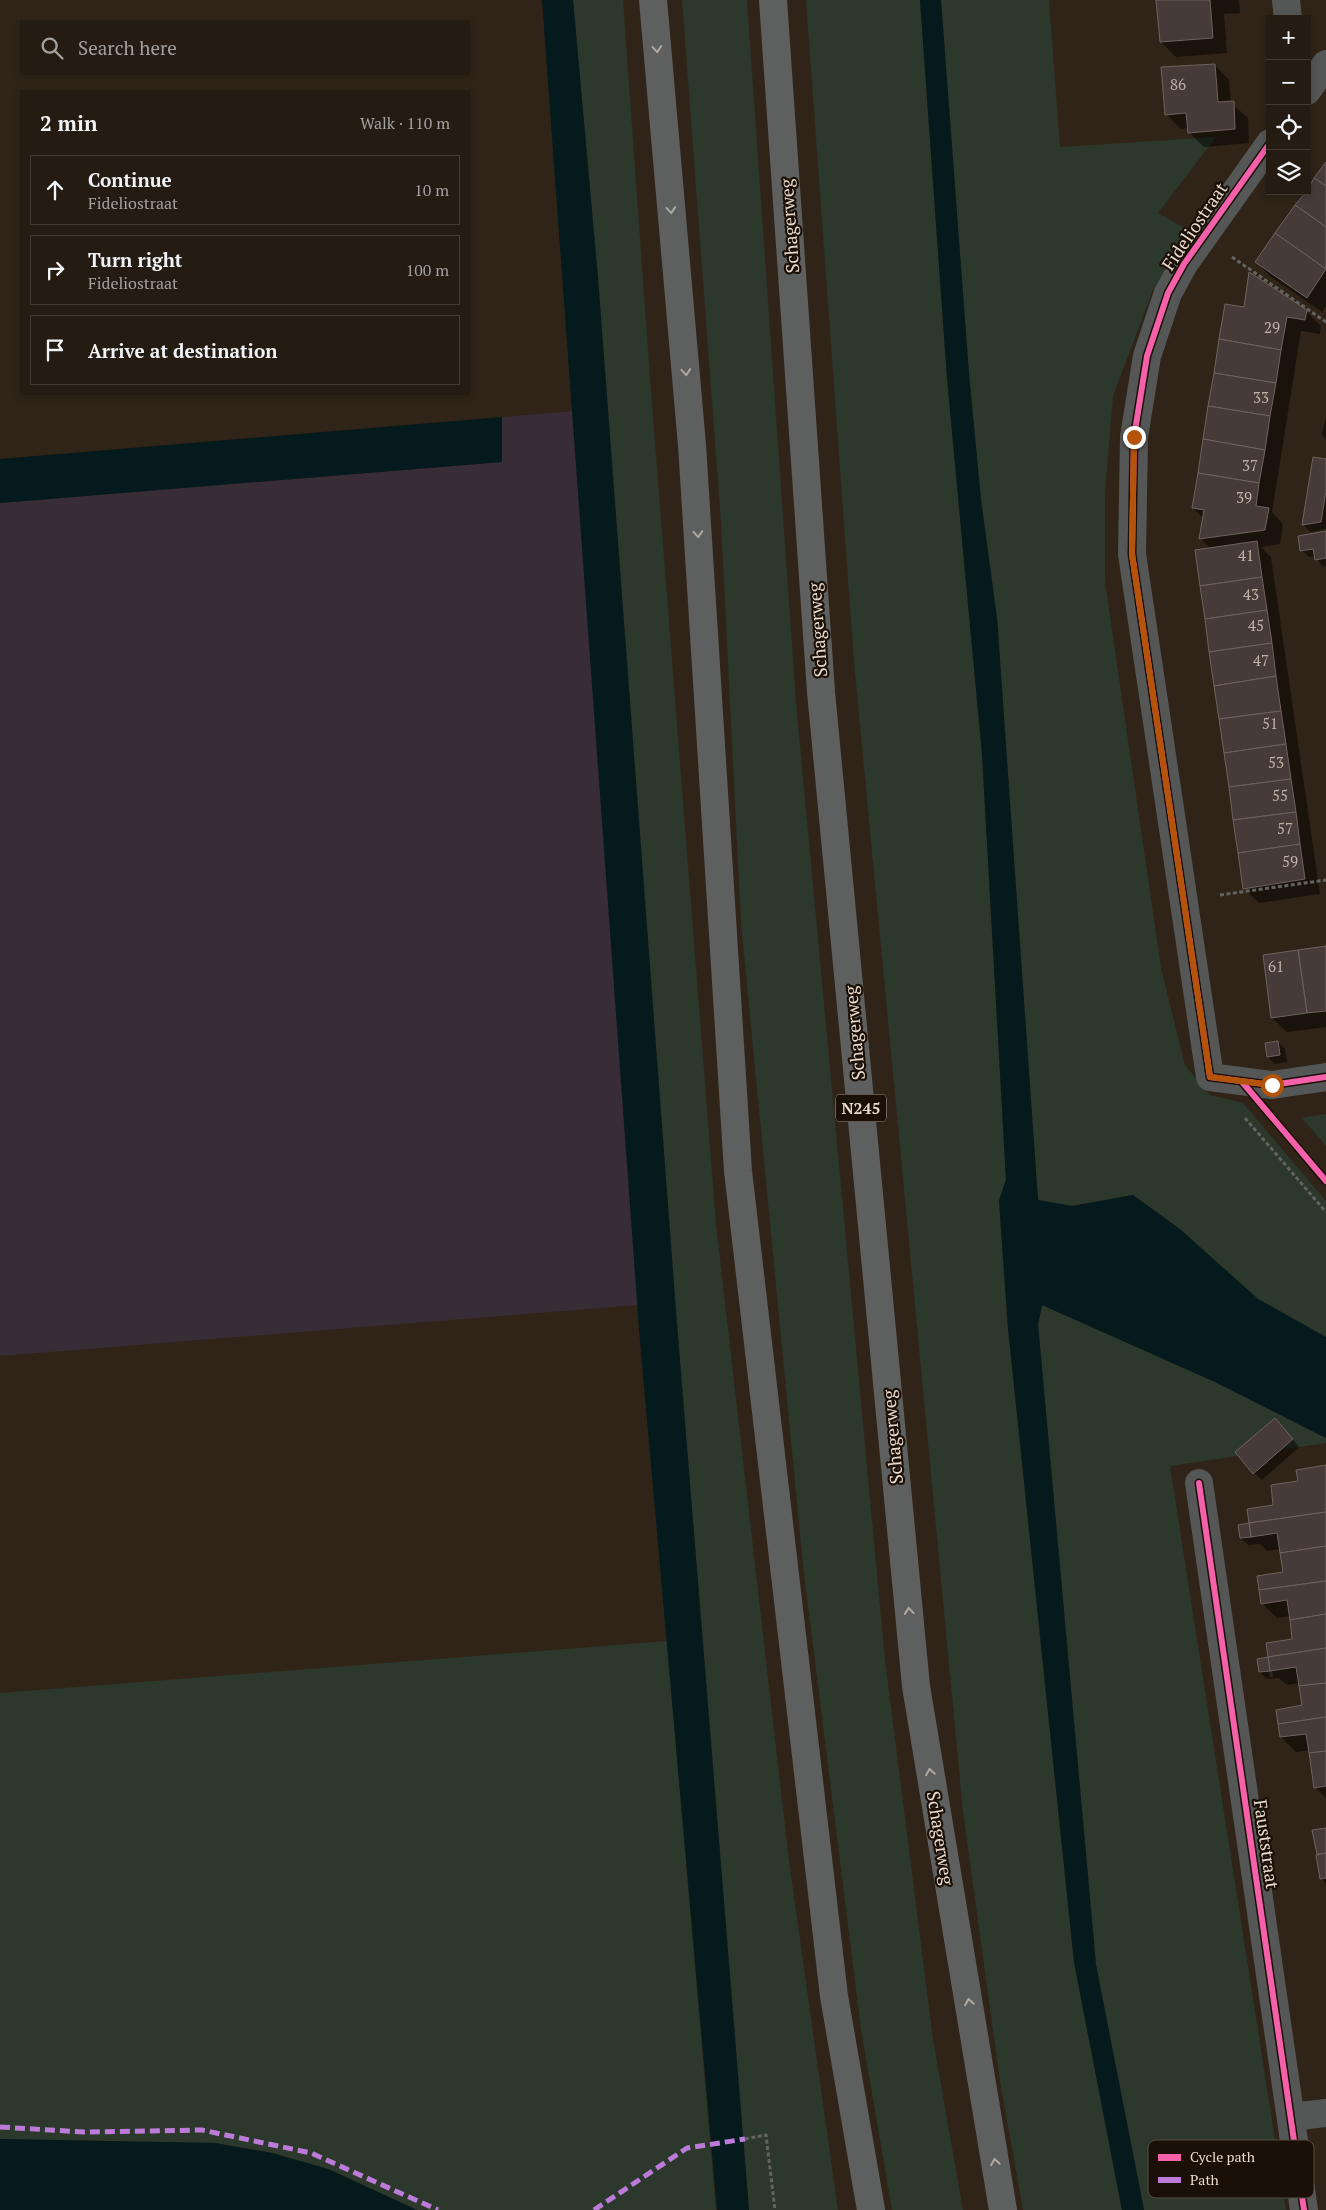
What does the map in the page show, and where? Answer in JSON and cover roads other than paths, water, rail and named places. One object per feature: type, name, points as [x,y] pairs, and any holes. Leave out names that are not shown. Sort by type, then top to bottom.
[{"type":"main road","points":[[653,0],[692,445],[738,1171],[834,1996],[871,2210]]},
{"type":"main road","name":"Schagerweg","points":[[773,0],[821,692],[916,1686],[1003,2210]]},
{"type":"street","points":[[1286,0],[1288,15]]},
{"type":"street","name":"Fideliostraat","points":[[1266,149],[1203,237],[1168,293],[1157,321],[1139,394],[1133,463],[1132,554],[1210,1077],[1272,1085],[1326,1077]]},
{"type":"street","name":"Fauststraat","points":[[1199,1483],[1295,2140]]},
{"type":"street","points":[[1292,2117],[1326,2113]]},
{"type":"water","points":[[542,0],[573,0],[598,278],[676,1312],[749,2210],[717,2210],[639,1329]]},
{"type":"water","points":[[920,0],[941,0],[969,374],[981,500],[997,618],[1038,1200],[1072,1206],[1133,1195],[1181,1230],[1258,1299],[1326,1337],[1326,1438],[1215,1382],[1042,1305],[1038,1324],[1096,1965],[1144,2210],[1122,2210],[1074,1962],[1008,1328],[999,1201],[1006,1179],[982,754],[947,378]]},
{"type":"water","points":[[502,417],[502,462],[0,503],[0,459]]},
{"type":"water","points":[[0,2139],[215,2143],[272,2153],[328,2169],[417,2210],[0,2210]]}]
